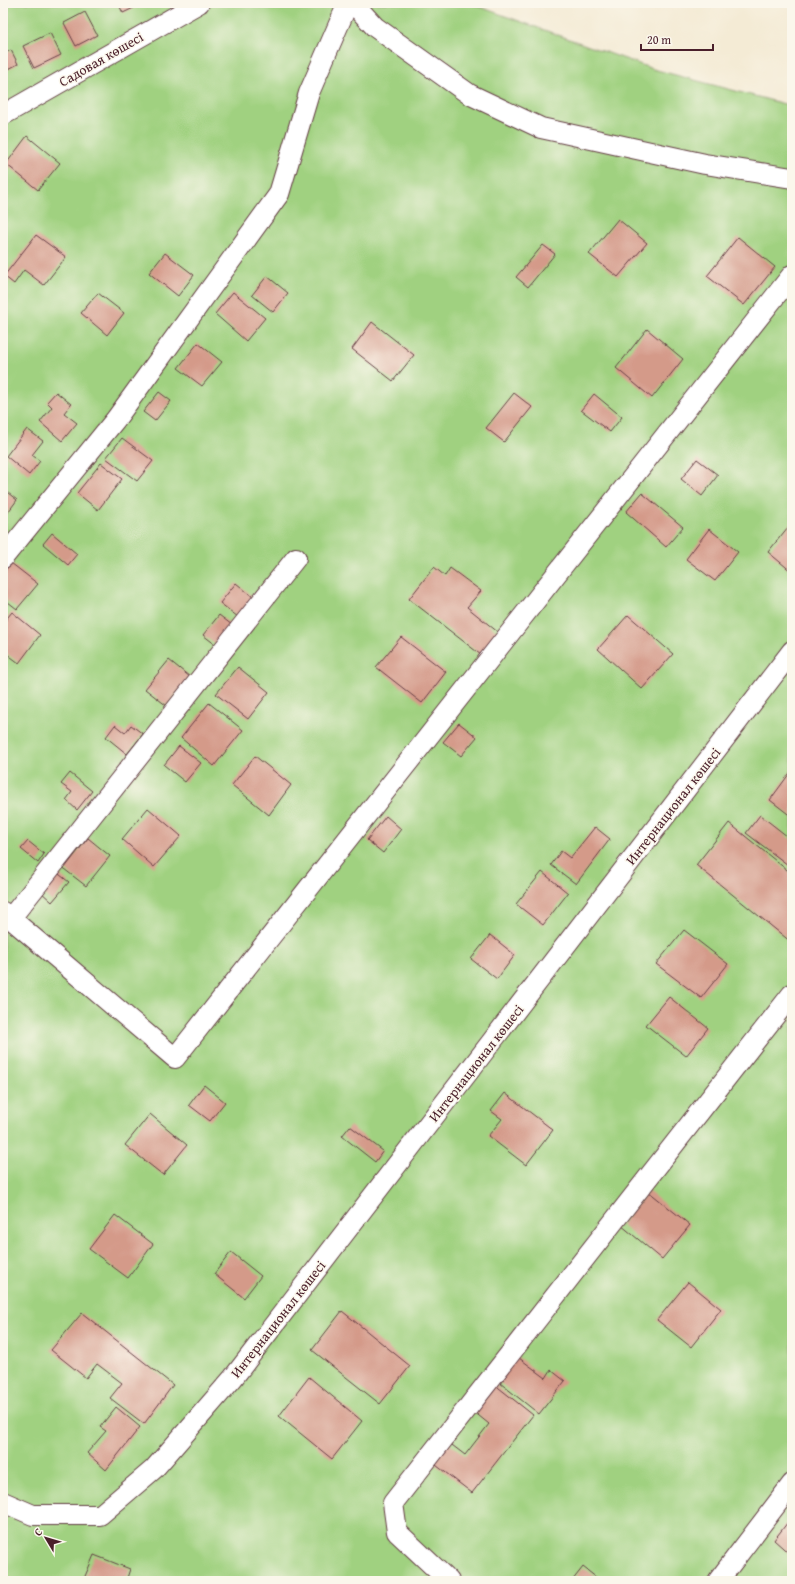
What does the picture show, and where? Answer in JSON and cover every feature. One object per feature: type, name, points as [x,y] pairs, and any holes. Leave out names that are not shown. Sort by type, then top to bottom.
[{"type":"street","name":"Садовая көшесі","points":[[3,114],[199,3]]},
{"type":"street","points":[[3,558],[116,419],[279,194],[309,93],[348,3]]},
{"type":"street","points":[[353,3],[375,27],[469,94],[541,128],[705,164],[792,178]]},
{"type":"street","points":[[296,558],[7,916],[175,1058],[792,275]]},
{"type":"street","name":"Интернационал көшесі","points":[[3,1502],[33,1515],[100,1515],[154,1469],[234,1378],[792,651]]},
{"type":"street","points":[[449,1581],[397,1532],[393,1503],[792,994]]},
{"type":"street","points":[[718,1581],[792,1484]]},
{"type":"green space","points":[[3,3],[469,3],[653,69],[792,106],[792,1581],[3,1581]]},
{"type":"building","points":[[118,3],[144,3],[123,13]]},
{"type":"building","points":[[85,12],[97,35],[76,46],[64,23]]},
{"type":"building","points":[[50,33],[61,55],[34,68],[23,46]]},
{"type":"building","points":[[11,50],[18,64],[3,72],[3,54]]},
{"type":"building","points":[[27,136],[60,163],[38,190],[6,164]]},
{"type":"building","points":[[618,219],[647,243],[618,277],[589,254]]},
{"type":"building","points":[[36,235],[66,257],[44,285],[24,270],[14,284],[4,276]]},
{"type":"building","points":[[738,237],[775,267],[744,305],[707,276]]},
{"type":"building","points":[[543,245],[555,254],[528,287],[516,277]]},
{"type":"building","points":[[165,253],[194,275],[178,296],[149,273]]},
{"type":"building","points":[[267,276],[288,293],[273,312],[252,295]]},
{"type":"building","points":[[233,292],[265,318],[246,341],[215,314]]},
{"type":"building","points":[[98,293],[124,313],[107,335],[81,313]]},
{"type":"building","points":[[372,322],[414,355],[393,381],[352,349]]},
{"type":"building","points":[[647,329],[683,359],[652,398],[616,368]]},
{"type":"building","points":[[198,343],[222,362],[202,386],[178,368]]},
{"type":"building","points":[[56,392],[71,404],[64,413],[77,423],[62,441],[40,422],[52,407],[47,402]]},
{"type":"building","points":[[159,392],[171,401],[155,421],[143,412]]},
{"type":"building","points":[[514,393],[532,407],[504,442],[486,428]]},
{"type":"building","points":[[594,394],[622,417],[610,432],[581,410]]},
{"type":"building","points":[[27,429],[43,441],[32,455],[40,461],[29,475],[6,456]]},
{"type":"building","points":[[122,438],[153,461],[137,481],[106,458]]},
{"type":"building","points":[[697,459],[718,475],[702,496],[681,479]]},
{"type":"building","points":[[101,463],[122,479],[98,510],[77,493]]},
{"type":"building","points":[[3,489],[17,500],[3,519]]},
{"type":"building","points":[[642,493],[683,527],[666,547],[626,512]]},
{"type":"building","points":[[792,522],[792,572],[768,552]]},
{"type":"building","points":[[709,529],[738,552],[715,581],[686,559]]},
{"type":"building","points":[[52,533],[77,554],[68,565],[43,544]]},
{"type":"building","points":[[11,563],[38,584],[17,609],[3,598],[3,573]]},
{"type":"building","points":[[434,567],[445,576],[450,568],[481,591],[467,607],[499,633],[481,655],[409,599]]},
{"type":"building","points":[[236,583],[253,597],[238,617],[220,603]]},
{"type":"building","points":[[12,612],[40,635],[19,663],[3,651],[3,623]]},
{"type":"building","points":[[219,615],[232,625],[216,645],[203,635]]},
{"type":"building","points":[[628,615],[673,654],[642,689],[598,649]]},
{"type":"building","points":[[401,637],[446,672],[422,703],[376,667]]},
{"type":"building","points":[[169,660],[190,677],[167,706],[145,689]]},
{"type":"building","points":[[238,667],[269,692],[248,719],[216,694]]},
{"type":"building","points":[[209,703],[243,730],[214,766],[181,738]]},
{"type":"building","points":[[459,723],[477,737],[461,756],[443,742]]},
{"type":"building","points":[[115,725],[125,733],[131,725],[143,734],[127,754],[106,737]]},
{"type":"building","points":[[179,746],[201,763],[185,782],[164,765]]},
{"type":"building","points":[[255,756],[291,785],[269,815],[232,785]]},
{"type":"building","points":[[792,770],[792,817],[770,800]]},
{"type":"building","points":[[70,773],[92,791],[77,810],[66,800],[72,792],[61,784]]},
{"type":"building","points":[[148,808],[181,836],[154,867],[122,839]]},
{"type":"building","points":[[760,815],[792,840],[792,868],[746,833]]},
{"type":"building","points":[[386,816],[401,829],[383,853],[367,840]]},
{"type":"building","points":[[729,823],[792,874],[791,942],[696,865]]},
{"type":"building","points":[[595,827],[610,839],[576,884],[551,865],[561,851],[570,858]]},
{"type":"building","points":[[88,838],[110,856],[86,886],[64,869]]},
{"type":"building","points":[[28,841],[44,854],[38,863],[21,849]]},
{"type":"building","points":[[55,871],[69,882],[52,902],[40,891]]},
{"type":"building","points":[[542,872],[568,893],[543,925],[516,904]]},
{"type":"building","points":[[684,930],[728,964],[701,998],[656,964]]},
{"type":"building","points":[[490,935],[515,955],[497,979],[471,959]]},
{"type":"building","points":[[669,997],[708,1028],[686,1056],[646,1025]]},
{"type":"building","points":[[204,1085],[225,1102],[210,1121],[189,1105]]},
{"type":"building","points":[[505,1093],[553,1130],[526,1165],[488,1136],[502,1119],[491,1111]]},
{"type":"building","points":[[150,1114],[187,1145],[163,1175],[125,1145]]},
{"type":"building","points":[[350,1126],[383,1151],[375,1162],[342,1136]]},
{"type":"building","points":[[648,1191],[690,1225],[662,1259],[621,1225]]},
{"type":"building","points":[[115,1215],[153,1244],[128,1278],[89,1249]]},
{"type":"building","points":[[231,1252],[261,1276],[244,1298],[214,1274]]},
{"type":"building","points":[[688,1282],[721,1309],[691,1347],[657,1320]]},
{"type":"building","points":[[342,1311],[410,1366],[380,1404],[312,1350]]},
{"type":"building","points":[[82,1313],[173,1385],[144,1424],[110,1398],[122,1383],[97,1364],[86,1378],[51,1350]]},
{"type":"building","points":[[515,1355],[546,1378],[551,1370],[565,1381],[539,1414],[495,1379]]},
{"type":"building","points":[[309,1377],[362,1421],[332,1459],[279,1416]]},
{"type":"building","points":[[494,1384],[533,1415],[472,1493],[432,1462],[448,1442],[465,1455],[489,1424],[473,1411]]},
{"type":"building","points":[[116,1407],[140,1427],[106,1470],[87,1453],[106,1431],[100,1427]]},
{"type":"building","points":[[788,1522],[792,1525],[792,1556],[774,1540]]},
{"type":"building","points":[[94,1555],[130,1569],[126,1581],[83,1581]]},
{"type":"building","points":[[583,1567],[597,1578],[595,1581],[572,1581]]}]
